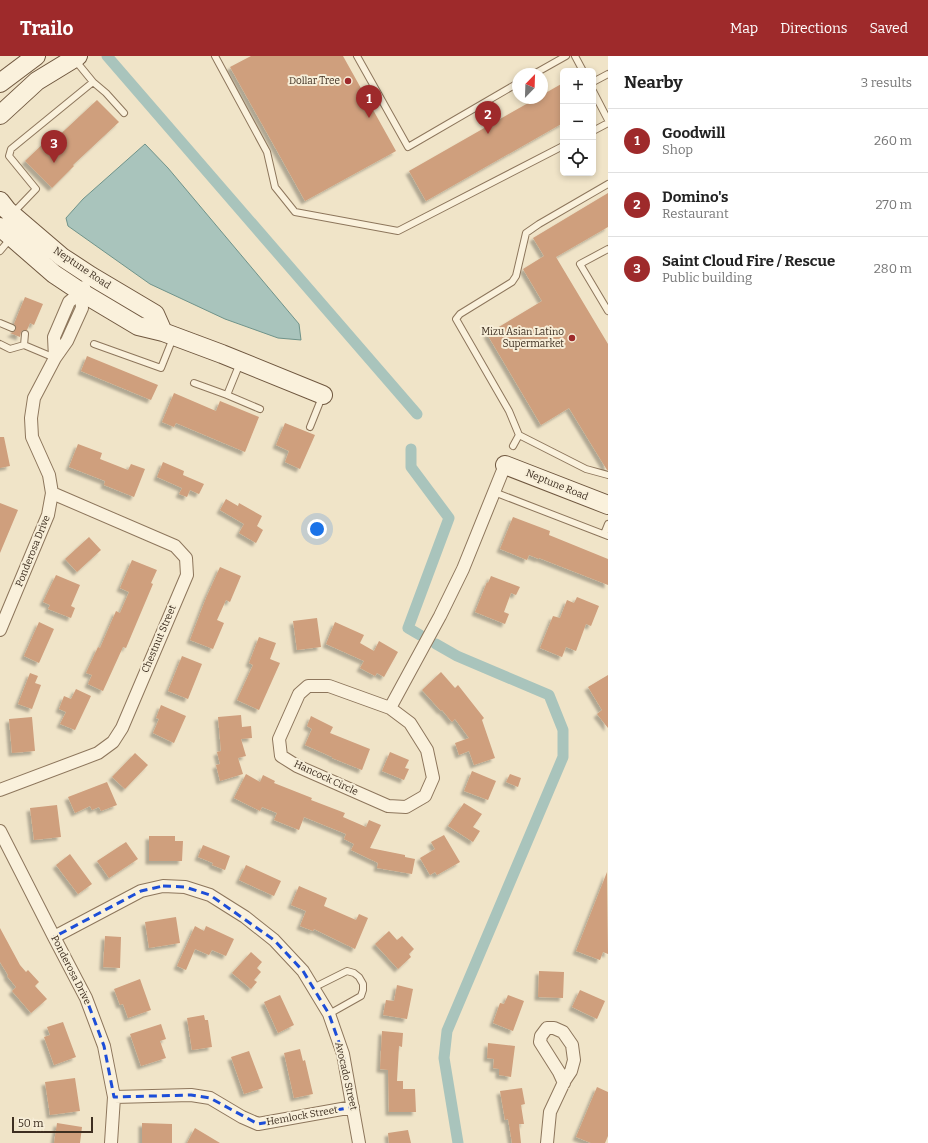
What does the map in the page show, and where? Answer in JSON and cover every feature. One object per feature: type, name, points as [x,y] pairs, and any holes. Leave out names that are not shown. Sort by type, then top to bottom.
[{"type":"main road","points":[[0,83],[36,56]]},
{"type":"main road","points":[[0,115],[37,81],[76,57]]},
{"type":"main road","name":"Neptune Road","points":[[6,220],[91,276],[155,314],[168,334]]},
{"type":"main road","name":"Neptune Road","points":[[6,220],[54,274],[138,326],[168,334],[323,396]]},
{"type":"main road","name":"Neptune Road","points":[[505,465],[608,505]]},
{"type":"street","points":[[81,292],[91,276]]},
{"type":"street","name":"Ponderosa Drive","points":[[0,630],[48,514],[52,493],[48,475],[32,437],[31,418],[34,398],[55,358],[67,341],[82,308],[81,292]]},
{"type":"street","points":[[390,708],[440,616],[463,569],[505,465]]},
{"type":"street","name":"Chestnut Street","points":[[0,790],[98,753],[113,742],[122,728],[187,575],[186,558],[175,546],[52,493]]},
{"type":"street","name":"Hancock Circle","points":[[308,686],[329,686],[390,708],[410,723],[427,750],[433,778],[425,796],[406,807],[388,806],[297,766],[281,756],[279,739],[299,694],[308,686]]},
{"type":"street","name":"Ponderosa Drive","points":[[0,831],[86,998],[104,1046],[114,1097],[111,1143]]},
{"type":"street","name":"Avocado Street","points":[[54,937],[141,891],[163,886],[186,886],[210,895],[245,916],[274,940],[303,970],[329,1014],[343,1054],[359,1143]]},
{"type":"street","points":[[547,1143],[550,1112],[564,1083]]},
{"type":"street","name":"Hemlock Street","points":[[114,1097],[190,1094],[210,1098],[242,1117],[258,1124],[353,1107]]},
{"type":"lane","points":[[215,56],[267,152],[275,187],[295,212],[398,231],[560,148]]},
{"type":"lane","points":[[357,56],[408,147],[512,86]]},
{"type":"lane","points":[[545,68],[566,56]]},
{"type":"lane","points":[[575,56],[581,68]]},
{"type":"lane","points":[[76,57],[93,82],[106,93],[124,113]]},
{"type":"lane","points":[[596,80],[608,74]]},
{"type":"lane","points":[[0,251],[6,220],[36,189],[9,156],[11,149],[93,82]]},
{"type":"lane","points":[[596,96],[608,120]]},
{"type":"lane","points":[[596,129],[608,123]]},
{"type":"lane","points":[[608,184],[526,233],[516,276],[512,282],[460,314],[456,319],[509,411],[519,435],[586,469],[608,475]]},
{"type":"lane","points":[[608,249],[580,264],[608,311]]},
{"type":"lane","points":[[0,323],[12,328]]},
{"type":"lane","points":[[24,345],[25,334]]},
{"type":"lane","points":[[94,344],[161,368],[168,334]]},
{"type":"lane","points":[[0,344],[10,349],[24,345],[55,358]]},
{"type":"lane","points":[[227,395],[241,362]]},
{"type":"lane","points":[[194,383],[260,409]]},
{"type":"lane","points":[[310,427],[323,396]]},
{"type":"lane","points":[[513,446],[519,435]]},
{"type":"lane","points":[[494,492],[606,535],[608,524]]},
{"type":"lane","points":[[314,988],[347,971],[354,973],[359,977],[363,984],[363,990],[360,996],[329,1014]]},
{"type":"highlighted area","points":[[163,886],[185,887],[210,895],[274,940],[303,971],[329,1014],[343,1054],[353,1107],[258,1124],[210,1098],[191,1095],[114,1097],[104,1046],[86,998],[54,937],[141,891]]},
{"type":"water","points":[[145,144],[168,168],[299,324],[301,340],[278,338],[225,319],[150,284],[68,226],[66,218],[83,199]]},
{"type":"building","points":[[251,56],[343,56],[396,151],[305,201],[230,67]]},
{"type":"building","points":[[560,85],[560,125],[426,201],[409,171],[526,104],[548,104],[548,92]]},
{"type":"building","points":[[97,100],[119,122],[73,165],[74,166],[52,188],[25,161],[48,139],[51,143]]},
{"type":"building","points":[[608,193],[608,227],[556,257],[608,344],[607,470],[569,408],[541,425],[487,334],[542,301],[523,269],[544,256],[533,238]]},
{"type":"building","points":[[25,297],[43,304],[34,325],[30,323],[27,330],[23,330],[21,332],[20,337],[10,333],[14,332],[16,329],[14,324]]},
{"type":"building","points":[[87,356],[158,385],[151,400],[81,371]]},
{"type":"building","points":[[174,393],[216,411],[220,401],[259,417],[245,452],[176,423],[174,427],[162,422]]},
{"type":"building","points":[[285,423],[315,435],[300,469],[285,462],[289,451],[276,445]]},
{"type":"building","points":[[0,437],[4,437],[10,466],[0,468]]},
{"type":"building","points":[[78,444],[102,453],[100,459],[128,470],[131,464],[145,469],[134,497],[104,485],[105,481],[69,467]]},
{"type":"building","points":[[163,462],[184,471],[183,475],[204,484],[199,494],[190,490],[187,497],[179,494],[182,488],[157,477]]},
{"type":"building","points":[[226,499],[238,506],[239,503],[262,516],[257,526],[263,530],[256,543],[239,533],[244,524],[220,510]]},
{"type":"building","points":[[0,503],[18,510],[0,553]]},
{"type":"building","points":[[513,517],[550,531],[549,535],[608,559],[608,585],[539,558],[529,555],[527,560],[500,549]]},
{"type":"building","points":[[89,537],[101,550],[77,572],[65,559]]},
{"type":"building","points":[[132,560],[157,570],[151,583],[153,584],[126,648],[123,647],[103,691],[88,684],[92,675],[86,673],[98,647],[100,648],[116,611],[120,613],[129,592],[120,588]]},
{"type":"building","points":[[220,567],[241,576],[230,602],[226,600],[217,620],[224,623],[213,649],[190,640]]},
{"type":"building","points":[[56,575],[80,585],[71,606],[75,608],[71,618],[48,609],[50,605],[43,602]]},
{"type":"building","points":[[491,576],[520,587],[516,595],[511,593],[504,612],[509,614],[505,624],[475,612],[487,582],[488,583]]},
{"type":"building","points":[[577,597],[599,606],[591,626],[586,624],[576,651],[566,647],[562,657],[540,648],[553,616],[560,618],[567,600],[574,603]]},
{"type":"building","points":[[317,618],[321,647],[297,650],[293,621]]},
{"type":"building","points":[[39,622],[54,629],[39,663],[24,656]]},
{"type":"building","points":[[335,622],[364,635],[360,643],[374,651],[379,641],[398,652],[384,677],[377,673],[375,676],[360,668],[364,661],[326,644]]},
{"type":"building","points":[[259,637],[276,643],[270,659],[280,663],[259,710],[237,700],[253,665],[249,663]]},
{"type":"building","points":[[182,656],[202,664],[188,699],[168,691]]},
{"type":"building","points":[[441,672],[455,688],[458,685],[484,718],[482,720],[495,758],[474,765],[469,751],[459,755],[455,743],[469,738],[455,719],[452,722],[422,690]]},
{"type":"building","points":[[30,673],[38,676],[35,683],[41,685],[32,709],[18,704]]},
{"type":"building","points":[[608,675],[608,728],[597,714],[602,710],[588,687]]},
{"type":"building","points":[[76,689],[91,696],[75,730],[60,724],[66,712],[59,709],[64,696],[71,699]]},
{"type":"building","points":[[161,705],[186,716],[174,743],[153,733],[159,719],[156,718]]},
{"type":"building","points":[[241,715],[242,727],[251,726],[252,738],[241,739],[246,756],[238,758],[243,774],[220,781],[216,765],[220,764],[217,752],[221,751],[218,717]]},
{"type":"building","points":[[311,716],[333,727],[330,733],[370,749],[362,770],[305,745],[312,729],[307,726]]},
{"type":"building","points":[[32,717],[35,751],[12,753],[9,719]]},
{"type":"building","points":[[390,752],[409,760],[405,768],[409,769],[404,780],[382,771]]},
{"type":"building","points":[[135,753],[148,765],[125,789],[112,777]]},
{"type":"building","points":[[472,771],[496,781],[488,800],[464,791]]},
{"type":"building","points":[[246,774],[260,782],[263,775],[275,781],[274,783],[312,798],[311,800],[345,813],[343,817],[366,827],[369,820],[381,825],[370,848],[405,855],[405,857],[415,859],[412,874],[377,868],[378,863],[351,850],[354,844],[344,839],[346,834],[304,817],[299,830],[274,820],[277,813],[262,807],[260,811],[234,798]]},
{"type":"building","points":[[510,774],[521,778],[518,787],[506,782]]},
{"type":"building","points":[[107,782],[117,805],[101,811],[99,807],[92,810],[90,806],[75,813],[68,797]]},
{"type":"building","points":[[464,803],[482,814],[473,827],[480,831],[473,842],[448,826]]},
{"type":"building","points":[[57,805],[61,837],[34,840],[30,808]]},
{"type":"building","points":[[444,835],[460,862],[437,875],[435,872],[430,875],[420,858],[435,849],[431,842]]},
{"type":"building","points":[[149,836],[175,836],[175,841],[183,841],[182,861],[149,861]]},
{"type":"building","points":[[126,842],[138,859],[109,878],[97,861]]},
{"type":"building","points":[[203,845],[230,856],[225,870],[198,857]]},
{"type":"building","points":[[70,854],[92,884],[78,894],[56,865]]},
{"type":"building","points":[[246,865],[281,881],[274,896],[239,880]]},
{"type":"building","points":[[607,872],[608,954],[603,952],[600,960],[576,951]]},
{"type":"building","points":[[299,886],[327,898],[324,906],[356,920],[359,914],[368,918],[355,949],[314,929],[313,931],[300,926],[306,911],[291,905]]},
{"type":"building","points":[[176,917],[180,943],[149,948],[145,922]]},
{"type":"building","points":[[195,926],[204,931],[206,926],[234,939],[226,956],[212,950],[209,955],[195,949],[186,970],[177,966]]},
{"type":"building","points":[[0,928],[20,965],[26,972],[28,970],[39,982],[35,986],[47,999],[31,1013],[12,991],[16,987],[7,976],[8,975],[0,962]]},
{"type":"building","points":[[389,931],[397,940],[402,936],[414,949],[409,954],[411,957],[398,969],[375,944]]},
{"type":"building","points":[[105,936],[121,937],[120,968],[103,967]]},
{"type":"building","points":[[251,952],[262,962],[257,968],[261,972],[254,980],[257,982],[251,989],[232,973]]},
{"type":"building","points":[[539,971],[564,972],[563,998],[538,997]]},
{"type":"building","points":[[140,979],[151,1010],[128,1018],[123,1004],[120,1005],[114,989]]},
{"type":"building","points":[[397,985],[413,989],[407,1019],[383,1015],[386,1000],[394,1001]]},
{"type":"building","points":[[580,990],[605,1001],[597,1019],[572,1007]]},
{"type":"building","points":[[280,995],[294,1025],[278,1033],[264,1002]]},
{"type":"building","points":[[508,995],[524,1001],[513,1031],[493,1023],[500,1003],[504,1004]]},
{"type":"building","points":[[204,1015],[205,1020],[208,1020],[212,1047],[192,1050],[187,1018]]},
{"type":"building","points":[[63,1022],[76,1057],[54,1065],[44,1037],[50,1035],[47,1027]]},
{"type":"building","points":[[161,1024],[166,1039],[160,1041],[166,1058],[141,1066],[130,1034]]},
{"type":"building","points":[[382,1031],[403,1033],[402,1047],[399,1046],[397,1081],[403,1081],[403,1089],[415,1089],[416,1112],[389,1112],[388,1070],[380,1069]]},
{"type":"building","points":[[488,1043],[515,1046],[511,1077],[499,1075],[499,1069],[493,1068],[494,1059],[487,1058]]},
{"type":"building","points":[[300,1049],[303,1061],[305,1060],[313,1094],[294,1098],[284,1053]]},
{"type":"building","points":[[249,1051],[263,1088],[244,1094],[231,1057]]},
{"type":"building","points":[[75,1078],[80,1111],[50,1115],[45,1082]]},
{"type":"building","points":[[597,1087],[608,1092],[608,1136],[605,1143],[591,1143],[576,1137]]},
{"type":"building","points":[[522,1088],[525,1104],[521,1105],[524,1124],[519,1124],[521,1143],[512,1143],[508,1119],[505,1120],[500,1091]]},
{"type":"building","points":[[57,1123],[82,1127],[80,1143],[54,1143]]},
{"type":"building","points":[[142,1123],[172,1124],[172,1143],[142,1143]]},
{"type":"building","points":[[195,1128],[220,1143],[187,1143]]},
{"type":"building","points":[[408,1130],[411,1143],[389,1143],[388,1133]]},
{"type":"waterway","points":[[107,56],[417,414]]},
{"type":"waterway","points":[[411,449],[411,467],[449,518],[408,628],[420,635]]},
{"type":"waterway","points":[[436,644],[457,656],[549,695],[563,730],[563,757],[447,1031],[444,1058],[458,1143]]},
{"type":"place","name":"Dollar Tree","points":[[348,81]]},
{"type":"place","name":"Goodwill","points":[[369,118]]},
{"type":"place","name":"Domino's","points":[[488,134]]},
{"type":"place","name":"Saint Cloud Fire / Rescue","points":[[54,163]]},
{"type":"place","name":"Mizu Asian Latino Supermarket","points":[[572,338]]}]
